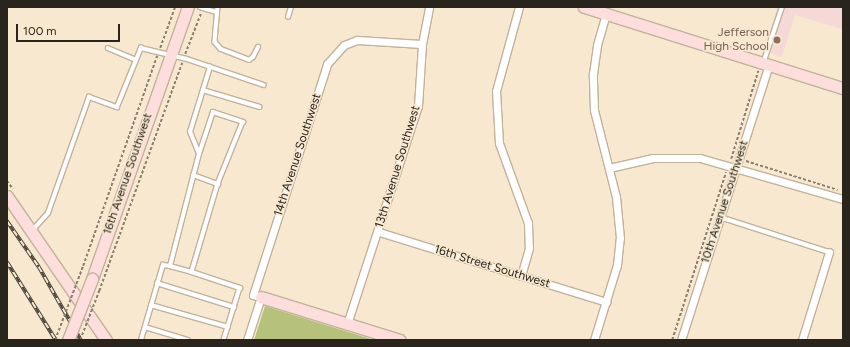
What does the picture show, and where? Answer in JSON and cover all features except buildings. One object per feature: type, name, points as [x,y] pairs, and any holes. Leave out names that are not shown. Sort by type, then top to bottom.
[{"type":"street","name":"16th Avenue Southwest","points":[[68,340],[92,279],[163,55],[188,7]]},
{"type":"street","name":"13th Avenue Southwest","points":[[347,324],[379,232],[418,106],[422,44],[429,7]]},
{"type":"street","points":[[519,7],[496,91],[499,143],[528,223],[529,248],[520,276]]},
{"type":"street","points":[[584,7],[843,88]]},
{"type":"street","points":[[594,340],[617,265],[620,238],[618,211],[594,110],[593,74],[597,45],[610,14]]},
{"type":"street","name":"14th Avenue Southwest","points":[[261,297],[253,295],[327,64],[344,45],[357,40],[422,44]]},
{"type":"street","name":"10th Avenue Southwest","points":[[681,340],[736,166],[766,64]]},
{"type":"street","points":[[609,168],[653,158],[678,156],[700,158],[736,166],[843,199]]},
{"type":"street","points":[[7,196],[106,340]]},
{"type":"street","name":"16th Street Southwest","points":[[379,232],[606,302]]},
{"type":"street","points":[[802,340],[830,252]]},
{"type":"street","points":[[247,340],[261,297],[400,340]]},
{"type":"lane","points":[[201,7],[216,12]]},
{"type":"lane","points":[[218,7],[216,12],[215,42],[221,48],[249,60],[253,57],[258,47]]},
{"type":"lane","points":[[288,16],[291,7]]},
{"type":"lane","points":[[766,64],[782,7]]},
{"type":"lane","points":[[108,48],[136,60]]},
{"type":"lane","points":[[31,232],[48,213],[89,97],[117,107],[141,48],[210,67],[264,85]]},
{"type":"lane","points":[[199,154],[190,132],[210,67]]},
{"type":"lane","points":[[203,90],[260,107]]},
{"type":"lane","points":[[170,266],[193,175],[213,112],[243,122],[218,184],[192,272]]},
{"type":"lane","points":[[193,175],[218,184]]},
{"type":"lane","points":[[720,217],[830,252]]},
{"type":"lane","points":[[141,340],[163,265],[192,272],[240,288],[224,340]]},
{"type":"lane","points":[[157,283],[234,307]]},
{"type":"lane","points":[[151,305],[228,327]]},
{"type":"lane","points":[[145,327],[188,340]]},
{"type":"path","points":[[55,340],[163,55],[175,7]]},
{"type":"path","points":[[80,340],[201,7]]},
{"type":"path","points":[[731,159],[760,66],[766,64]]},
{"type":"path","points":[[746,161],[843,191]]},
{"type":"path","points":[[672,340],[727,169]]},
{"type":"shaded area","name":"Jefferson High School","points":[[771,7],[843,7],[842,29],[795,15],[782,57],[764,51],[777,9]]},
{"type":"green space","points":[[265,306],[374,340],[254,340]]},
{"type":"railway","points":[[7,221],[39,267],[81,340]]},
{"type":"railway","points":[[7,262],[56,340]]},
{"type":"place","name":"Jefferson High School","points":[[777,40]]}]
